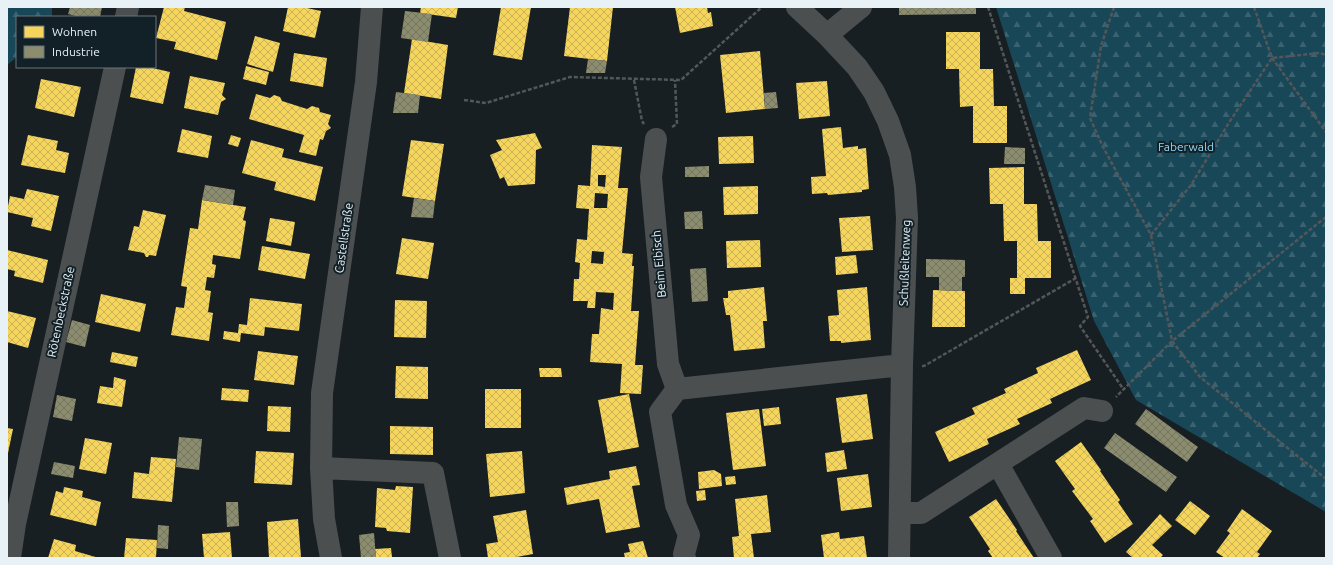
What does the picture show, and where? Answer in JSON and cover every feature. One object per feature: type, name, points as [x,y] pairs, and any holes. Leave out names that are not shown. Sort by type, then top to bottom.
[{"type":"street","name":"Castellstraße","points":[[331,558],[324,519],[321,468],[322,393],[365,89],[372,7]]},
{"type":"street","name":"Schußleitenweg","points":[[797,7],[827,35],[857,67],[874,92],[888,121],[900,155],[905,187],[907,218],[902,365],[899,558]]},
{"type":"street","points":[[827,35],[861,7]]},
{"type":"street","name":"Rötenbeckstraße","points":[[10,558],[15,524],[115,68]]},
{"type":"street","name":"Beim Eibisch","points":[[656,139],[651,177],[668,364],[677,389]]},
{"type":"street","points":[[685,558],[684,554],[689,534],[676,505],[660,412],[677,389],[902,365]]},
{"type":"street","points":[[900,513],[921,513],[1084,408],[1102,411]]},
{"type":"street","points":[[998,464],[1051,558]]},
{"type":"street","points":[[321,468],[433,473],[450,558]]},
{"type":"path","points":[[464,100],[486,104],[570,77],[634,80],[681,80],[762,7]]},
{"type":"path","points":[[988,7],[1088,317],[1080,326],[1124,390]]},
{"type":"path","points":[[1114,7],[1100,46],[1090,118],[1103,146],[1152,235],[1172,341],[1200,377],[1326,479]]},
{"type":"path","points":[[1254,7],[1272,58],[1326,132]]},
{"type":"path","points":[[1272,58],[1320,53],[1326,56]]},
{"type":"path","points":[[1152,235],[1191,185],[1230,121],[1272,58]]},
{"type":"path","points":[[634,80],[642,121],[656,139],[677,124],[675,80]]},
{"type":"path","points":[[1102,411],[1172,341],[1326,218]]},
{"type":"path","points":[[902,365],[924,366],[1076,278]]},
{"type":"green space","points":[[7,7],[52,7],[52,16],[16,16],[16,58],[7,65]]},
{"type":"green space","name":"Faberwald","points":[[996,7],[1326,7],[1326,512],[1136,400],[1094,321]]},
{"type":"building: Wohnen","points":[[164,7],[185,7],[184,11],[226,22],[217,60],[174,49],[176,42],[156,38]]},
{"type":"building: Wohnen","points":[[288,7],[302,7],[321,11],[315,38],[283,31]]},
{"type":"building: Wohnen","points":[[421,7],[458,7],[456,18],[420,13]]},
{"type":"building: Wohnen","points":[[501,7],[531,7],[522,60],[493,55]]},
{"type":"building: Wohnen","points":[[570,7],[613,7],[607,61],[564,56]]},
{"type":"building: Wohnen","points":[[675,7],[707,7],[708,13],[711,12],[713,26],[680,33]]},
{"type":"building: Wohnen","points":[[946,32],[980,32],[980,69],[993,69],[994,106],[1007,106],[1007,143],[973,143],[973,106],[960,107],[959,69],[946,69]]},
{"type":"building: Wohnen","points":[[255,36],[280,43],[273,72],[247,64]]},
{"type":"building: Wohnen","points":[[412,39],[448,45],[441,99],[404,93]]},
{"type":"building: Wohnen","points":[[760,51],[765,109],[726,113],[720,55]]},
{"type":"building: Wohnen","points":[[294,53],[327,58],[323,87],[290,81]]},
{"type":"building: Wohnen","points":[[246,66],[269,72],[266,85],[243,79]]},
{"type":"building: Wohnen","points":[[136,68],[152,68],[170,72],[163,104],[130,97]]},
{"type":"building: Wohnen","points":[[190,76],[225,83],[222,95],[226,99],[221,102],[218,115],[184,108]]},
{"type":"building: Wohnen","points":[[41,79],[81,87],[74,117],[35,108]]},
{"type":"building: Wohnen","points":[[827,81],[830,116],[799,119],[796,83]]},
{"type":"building: Wohnen","points":[[256,94],[270,98],[274,95],[280,97],[282,101],[307,109],[312,106],[319,108],[320,112],[331,115],[328,124],[331,128],[326,131],[323,140],[320,139],[316,156],[299,152],[304,135],[249,119]]},
{"type":"building: Wohnen","points":[[841,127],[843,148],[858,146],[858,149],[866,148],[869,189],[862,190],[862,192],[828,195],[827,193],[812,194],[811,177],[826,176],[822,129]]},
{"type":"building: Wohnen","points":[[182,129],[212,136],[208,158],[177,152]]},
{"type":"building: Wohnen","points":[[535,133],[542,148],[536,150],[535,184],[508,186],[504,177],[500,179],[490,155],[502,150],[496,140]]},
{"type":"building: Wohnen","points":[[28,135],[58,141],[56,150],[69,153],[65,173],[21,165]]},
{"type":"building: Wohnen","points":[[231,135],[241,138],[238,147],[228,144]]},
{"type":"building: Wohnen","points":[[753,136],[754,163],[719,164],[718,137]]},
{"type":"building: Wohnen","points":[[251,140],[284,149],[282,157],[323,167],[315,201],[274,190],[276,182],[242,173]]},
{"type":"building: Wohnen","points":[[411,140],[444,144],[435,201],[402,196]]},
{"type":"building: Wohnen","points":[[592,145],[622,147],[618,188],[628,188],[622,253],[633,254],[632,266],[634,266],[631,311],[639,311],[635,365],[643,365],[641,394],[620,393],[622,364],[590,362],[592,334],[599,334],[601,308],[613,310],[614,293],[596,292],[595,308],[587,308],[588,301],[573,301],[574,279],[579,279],[580,263],[575,262],[577,239],[587,240],[589,209],[576,208],[578,185],[590,186]],"holes":[[[598,175],[606,175],[605,187],[598,186]],[[595,193],[608,194],[607,208],[594,208]],[[592,251],[604,252],[603,264],[591,263]]]},
{"type":"building: Wohnen","points":[[1024,167],[1024,204],[1037,204],[1038,241],[1051,241],[1051,278],[1025,278],[1025,294],[1010,294],[1010,278],[1017,278],[1017,241],[1004,241],[1003,204],[990,204],[989,168]]},
{"type":"building: Wohnen","points":[[758,186],[758,214],[724,215],[723,187]]},
{"type":"building: Wohnen","points":[[27,189],[59,196],[51,231],[31,226],[33,218],[7,212],[10,196],[24,199]]},
{"type":"building: Wohnen","points":[[202,200],[246,207],[243,220],[246,221],[240,259],[213,255],[212,264],[216,265],[214,278],[207,277],[205,290],[211,291],[208,312],[213,313],[209,341],[171,335],[176,307],[184,308],[187,287],[181,286],[190,228],[198,229]]},
{"type":"building: Wohnen","points":[[143,210],[166,215],[156,256],[149,255],[146,257],[144,253],[128,250],[134,226],[139,227]]},
{"type":"building: Wohnen","points":[[870,216],[873,250],[842,252],[839,218]]},
{"type":"building: Wohnen","points":[[270,218],[295,222],[291,246],[266,241]]},
{"type":"building: Wohnen","points":[[402,238],[434,243],[428,279],[396,274]]},
{"type":"building: Wohnen","points":[[760,240],[761,267],[727,268],[726,241]]},
{"type":"building: Wohnen","points":[[262,246],[310,254],[305,279],[258,270]]},
{"type":"building: Wohnen","points":[[7,250],[48,260],[43,283],[14,276],[15,271],[7,269]]},
{"type":"building: Wohnen","points":[[856,255],[858,273],[836,275],[835,257]]},
{"type":"building: Wohnen","points":[[764,287],[767,321],[763,321],[765,348],[734,351],[730,315],[726,315],[723,298],[728,298],[728,291]]},
{"type":"building: Wohnen","points":[[867,287],[871,340],[841,343],[841,341],[830,341],[828,316],[839,315],[837,290]]},
{"type":"building: Wohnen","points":[[933,290],[965,291],[965,327],[932,327]]},
{"type":"building: Wohnen","points":[[101,294],[146,304],[140,332],[95,322]]},
{"type":"building: Wohnen","points":[[250,298],[302,304],[299,331],[265,327],[264,336],[241,333],[240,342],[223,339],[224,331],[238,333],[239,324],[247,325]]},
{"type":"building: Wohnen","points":[[395,300],[427,301],[426,338],[394,337]]},
{"type":"building: Wohnen","points":[[7,311],[36,318],[28,348],[7,342]]},
{"type":"building: Wohnen","points":[[1077,350],[1091,380],[1050,399],[1052,403],[1017,419],[1020,424],[987,439],[989,444],[949,462],[935,432],[975,414],[972,408],[1006,393],[1004,389],[1038,373],[1036,368]]},
{"type":"building: Wohnen","points":[[258,351],[298,356],[294,385],[254,380]]},
{"type":"building: Wohnen","points":[[112,352],[138,357],[136,367],[110,362]]},
{"type":"building: Wohnen","points":[[396,366],[428,367],[428,399],[395,398]]},
{"type":"building: Wohnen","points":[[539,368],[561,368],[562,377],[540,377]]},
{"type":"building: Wohnen","points":[[114,377],[126,380],[122,407],[97,403],[100,386],[113,388]]},
{"type":"building: Wohnen","points":[[222,388],[249,390],[248,402],[221,400]]},
{"type":"building: Wohnen","points":[[485,389],[521,389],[521,428],[485,428]]},
{"type":"building: Wohnen","points":[[629,394],[639,447],[608,453],[598,400]]},
{"type":"building: Wohnen","points":[[867,394],[873,439],[842,443],[836,398]]},
{"type":"building: Wohnen","points":[[268,406],[291,407],[290,432],[267,431]]},
{"type":"building: Wohnen","points":[[779,407],[781,424],[764,426],[762,409]]},
{"type":"building: Wohnen","points":[[759,409],[766,466],[733,470],[726,413]]},
{"type":"building: Wohnen","points":[[390,426],[433,427],[433,455],[390,454]]},
{"type":"building: Wohnen","points":[[7,428],[13,429],[8,453],[7,453]]},
{"type":"building: Wohnen","points":[[85,438],[112,443],[106,474],[79,469]]},
{"type":"building: Wohnen","points":[[1081,442],[1101,470],[1100,471],[1120,500],[1118,502],[1133,524],[1105,543],[1090,521],[1093,519],[1072,491],[1075,489],[1055,461]]},
{"type":"building: Wohnen","points":[[844,450],[847,469],[827,472],[825,453]]},
{"type":"building: Wohnen","points":[[256,451],[294,453],[292,485],[254,483]]},
{"type":"building: Wohnen","points":[[522,451],[525,493],[490,497],[486,454]]},
{"type":"building: Wohnen","points":[[151,457],[176,459],[172,502],[132,498],[134,472],[149,474]]},
{"type":"building: Wohnen","points":[[636,466],[640,485],[632,486],[640,527],[606,533],[599,499],[567,505],[564,488],[610,479],[609,471]]},
{"type":"building: Wohnen","points":[[714,470],[721,474],[722,486],[699,489],[698,472]]},
{"type":"building: Wohnen","points":[[868,474],[872,507],[841,511],[837,478]]},
{"type":"building: Wohnen","points":[[735,476],[736,484],[726,485],[725,477]]},
{"type":"building: Wohnen","points":[[396,486],[413,487],[410,533],[387,531],[386,528],[375,527],[377,488],[395,490]]},
{"type":"building: Wohnen","points":[[64,487],[83,491],[82,497],[101,502],[96,526],[50,515],[56,491],[63,493]]},
{"type":"building: Wohnen","points":[[705,490],[706,500],[697,501],[696,491]]},
{"type":"building: Wohnen","points":[[767,495],[771,532],[751,534],[754,558],[734,558],[732,537],[739,536],[735,499]]},
{"type":"building: Wohnen","points":[[996,499],[1034,558],[993,558],[988,551],[990,549],[969,517]]},
{"type":"building: Wohnen","points":[[1190,501],[1210,516],[1195,535],[1175,520]]},
{"type":"building: Wohnen","points":[[1242,509],[1272,531],[1257,552],[1260,554],[1257,558],[1225,558],[1216,552],[1230,533],[1227,531]]},
{"type":"building: Wohnen","points":[[526,510],[533,554],[511,558],[488,558],[486,544],[498,542],[493,516]]},
{"type":"building: Wohnen","points":[[1160,514],[1172,526],[1152,545],[1163,555],[1160,558],[1133,558],[1126,552]]},
{"type":"building: Wohnen","points":[[298,519],[301,557],[269,558],[267,522]]},
{"type":"building: Wohnen","points":[[230,532],[232,558],[204,558],[202,534]]},
{"type":"building: Wohnen","points":[[839,532],[840,539],[864,536],[867,558],[824,558],[821,535]]},
{"type":"building: Wohnen","points":[[126,538],[157,540],[156,558],[124,558]]},
{"type":"building: Wohnen","points":[[54,539],[76,545],[75,551],[99,558],[48,558]]},
{"type":"building: Wohnen","points":[[643,541],[648,558],[625,558],[624,553],[630,552],[628,544]]},
{"type":"building: Wohnen","points":[[391,548],[392,557],[376,558],[375,549]]},
{"type":"building: Industrie","points":[[70,7],[102,7],[100,16],[75,16],[68,14]]},
{"type":"building: Industrie","points":[[899,7],[976,7],[976,14],[899,15]]},
{"type":"building: Industrie","points":[[405,11],[432,14],[428,42],[401,38]]},
{"type":"building: Industrie","points":[[588,59],[607,61],[605,73],[586,73]]},
{"type":"building: Industrie","points":[[396,92],[420,95],[418,113],[393,113]]},
{"type":"building: Industrie","points":[[776,92],[778,108],[765,109],[764,93]]},
{"type":"building: Industrie","points":[[1005,147],[1025,148],[1025,164],[1004,164]]},
{"type":"building: Industrie","points":[[709,166],[709,177],[685,177],[685,167]]},
{"type":"building: Industrie","points":[[205,185],[235,190],[233,205],[202,200]]},
{"type":"building: Industrie","points":[[414,198],[435,201],[433,218],[411,217]]},
{"type":"building: Industrie","points":[[702,211],[703,229],[685,229],[684,212]]},
{"type":"building: Industrie","points":[[926,259],[965,260],[965,277],[962,277],[962,291],[939,290],[939,277],[926,277]]},
{"type":"building: Industrie","points":[[706,268],[708,301],[692,302],[690,269]]},
{"type":"building: Industrie","points":[[72,320],[90,325],[85,347],[66,342]]},
{"type":"building: Industrie","points":[[57,395],[76,399],[72,421],[53,417]]},
{"type":"building: Industrie","points":[[1146,409],[1198,447],[1187,462],[1135,424]]},
{"type":"building: Industrie","points":[[1115,433],[1177,477],[1166,492],[1104,448]]},
{"type":"building: Industrie","points":[[179,437],[202,439],[199,470],[176,467]]},
{"type":"building: Industrie","points":[[54,462],[75,466],[73,478],[51,474]]},
{"type":"building: Industrie","points":[[226,502],[238,502],[239,526],[227,527]]},
{"type":"building: Industrie","points":[[158,525],[169,526],[168,549],[157,548]]},
{"type":"building: Industrie","points":[[374,533],[376,558],[361,558],[359,535]]}]
